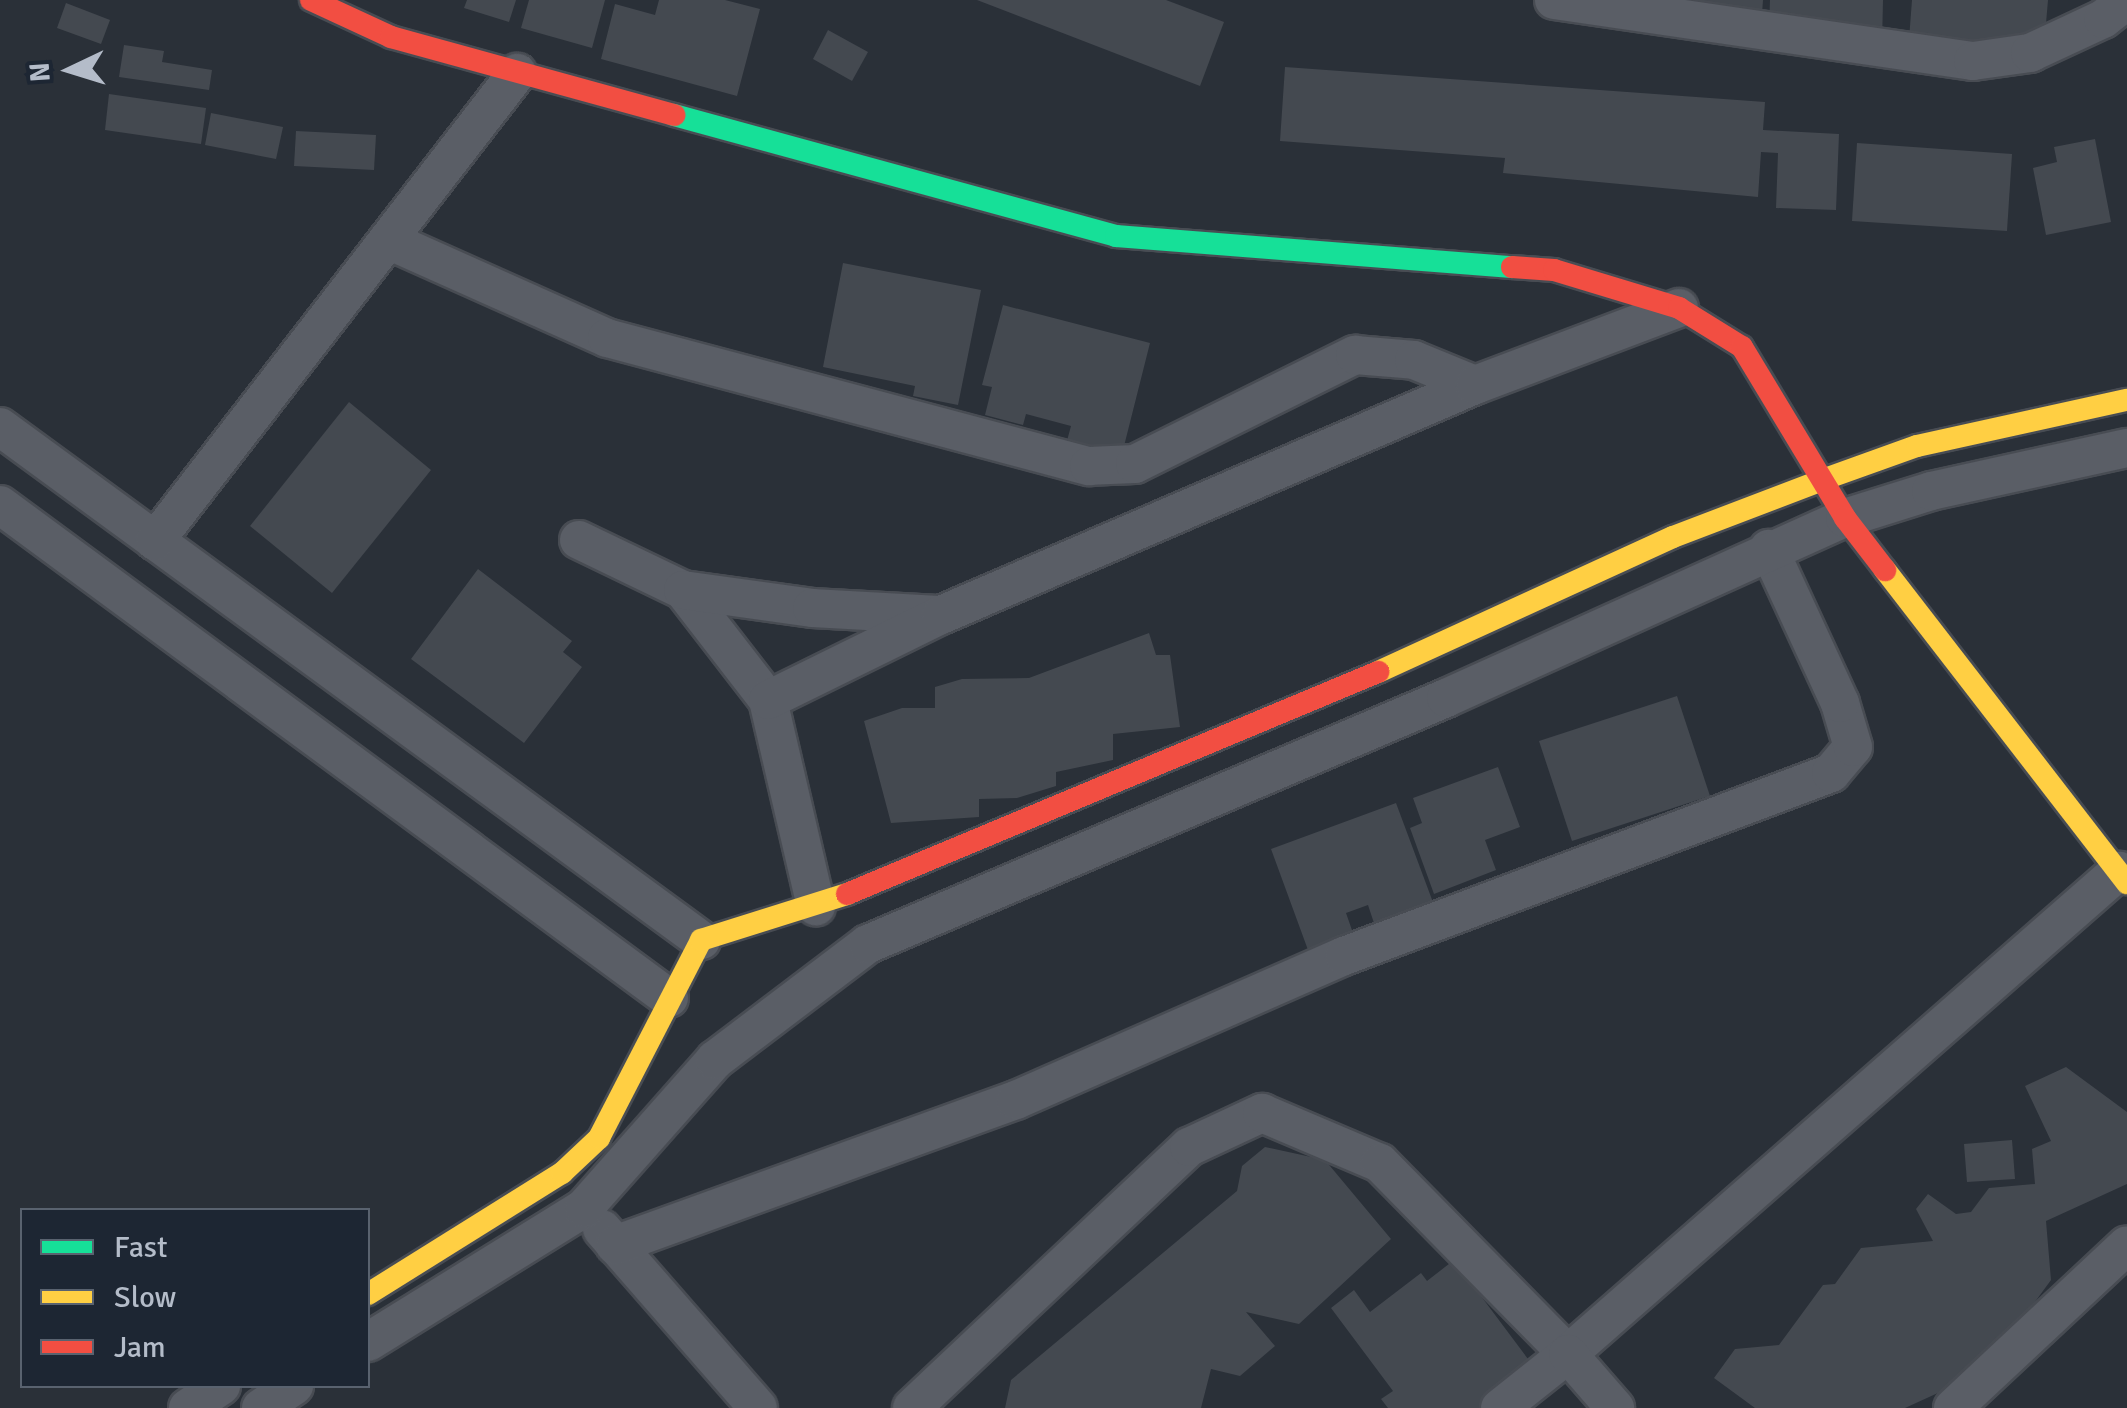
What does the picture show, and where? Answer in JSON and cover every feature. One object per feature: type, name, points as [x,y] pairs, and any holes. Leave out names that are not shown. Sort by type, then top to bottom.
[{"type":"street","points":[[311,0],[390,37],[1116,236],[1554,270],[1679,308],[1742,347],[1846,518],[2123,877],[1568,1354],[1500,1408]]},
{"type":"street","points":[[1554,0],[1973,61],[2030,54],[2103,19],[2127,0]]},
{"type":"street","points":[[155,541],[517,72]]},
{"type":"street","points":[[388,240],[606,338],[1089,466],[1135,464],[1355,355],[1414,360],[1475,385]]},
{"type":"street","points":[[768,700],[941,615],[1475,385],[1679,308]]},
{"type":"street","points":[[370,1293],[562,1173],[599,1138],[701,940],[816,907],[1427,652],[1673,537],[1822,480],[1917,446],[2127,400]]},
{"type":"street","points":[[0,427],[701,940]]},
{"type":"street","points":[[370,1341],[584,1208],[716,1060],[868,944],[1446,698],[1769,549],[1846,518],[1931,491],[2127,448]]},
{"type":"street","points":[[0,505],[669,998]]},
{"type":"street","points":[[579,540],[683,590],[812,608],[941,615]]},
{"type":"street","points":[[615,1244],[1016,1100],[1344,956],[1831,773],[1854,748],[1840,702],[1769,549]]},
{"type":"street","points":[[683,590],[768,700],[816,907]]},
{"type":"street","points":[[912,1408],[1189,1147],[1262,1113],[1380,1163],[1616,1408]]},
{"type":"street","points":[[562,1173],[584,1208],[758,1408]]},
{"type":"street","points":[[1953,1408],[2127,1245]]},
{"type":"street","points":[[188,1408],[218,1388]]},
{"type":"street","points":[[260,1408],[291,1388]]},
{"type":"building","points":[[467,0],[516,0],[509,22],[464,8]]},
{"type":"building","points":[[529,0],[605,0],[592,48],[521,28]]},
{"type":"building","points":[[659,0],[725,0],[760,9],[737,96],[601,59],[615,4],[655,15]]},
{"type":"building","points":[[977,0],[1166,0],[1224,22],[1200,86]]},
{"type":"building","points":[[1696,0],[1763,0],[1761,28],[1694,24]]},
{"type":"building","points":[[1770,0],[1883,0],[1882,43],[1769,31]]},
{"type":"building","points":[[1912,0],[2048,0],[2042,70],[1907,66]]},
{"type":"building","points":[[66,3],[110,20],[101,44],[57,28]]},
{"type":"building","points":[[828,30],[868,52],[852,81],[813,59]]},
{"type":"building","points":[[124,45],[164,51],[162,62],[212,70],[209,90],[119,77]]},
{"type":"building","points":[[1285,67],[1765,102],[1763,130],[1839,134],[1836,210],[1776,208],[1778,153],[1761,152],[1758,197],[1503,173],[1505,158],[1280,141]]},
{"type":"building","points":[[109,94],[206,108],[201,144],[105,130]]},
{"type":"building","points":[[211,113],[283,127],[276,159],[205,145]]},
{"type":"building","points":[[296,131],[376,135],[374,170],[294,166]]},
{"type":"building","points":[[2095,139],[2111,222],[2046,235],[2033,168],[2057,162],[2054,147]]},
{"type":"building","points":[[1857,143],[2012,154],[2007,231],[1852,221]]},
{"type":"building","points":[[843,263],[981,290],[958,405],[913,396],[915,386],[823,367]]},
{"type":"building","points":[[1003,305],[1150,343],[1120,462],[1065,448],[1071,426],[1026,414],[1023,425],[985,415],[992,387],[982,385]]},
{"type":"building","points":[[349,402],[431,470],[332,593],[250,526]]},
{"type":"building","points":[[478,569],[572,641],[563,652],[582,667],[524,743],[411,659]]},
{"type":"building","points":[[1149,633],[1156,655],[1170,655],[1180,727],[1113,734],[1113,760],[1056,772],[1056,786],[1017,798],[979,799],[979,817],[891,823],[864,721],[902,708],[935,708],[935,687],[962,679],[1029,678]]},
{"type":"building","points":[[1677,696],[1710,796],[1572,841],[1539,741]]},
{"type":"building","points":[[1498,767],[1520,827],[1485,840],[1496,870],[1434,894],[1410,828],[1422,823],[1413,798]]},
{"type":"building","points":[[1396,803],[1434,905],[1375,926],[1368,905],[1346,913],[1353,933],[1308,950],[1271,849]]},
{"type":"building","points":[[2066,1067],[2127,1112],[2127,1184],[2046,1221],[2051,1280],[1984,1372],[1905,1408],[1755,1408],[1714,1378],[1735,1349],[1779,1345],[1823,1285],[1835,1284],[1861,1248],[1933,1241],[1916,1209],[1928,1194],[1956,1214],[1971,1212],[1989,1188],[2035,1184],[2032,1149],[2051,1141],[2025,1086]]},
{"type":"building","points":[[2012,1140],[2015,1179],[1967,1182],[1964,1144]]},
{"type":"building","points":[[1265,1147],[1325,1160],[1391,1239],[1299,1324],[1246,1312],[1275,1346],[1240,1376],[1211,1369],[1201,1408],[1005,1408],[1011,1380],[1237,1191],[1242,1166]]},
{"type":"building","points":[[1454,1260],[1534,1367],[1480,1408],[1388,1408],[1381,1399],[1393,1391],[1331,1308],[1354,1290],[1370,1312],[1421,1273],[1427,1281]]},
{"type":"traffic: fast","points":[[674,115],[1116,236],[1512,267]]},
{"type":"traffic: slow","points":[[1378,672],[1673,537],[1822,480],[1917,446],[2127,400]]},
{"type":"traffic: slow","points":[[1885,570],[2127,883]]},
{"type":"traffic: slow","points":[[370,1293],[562,1173],[599,1138],[701,940],[847,894]]},
{"type":"traffic: jam","points":[[311,0],[391,37],[674,115]]},
{"type":"traffic: jam","points":[[1512,267],[1554,270],[1679,308],[1742,347],[1845,518],[1885,570]]},
{"type":"traffic: jam","points":[[847,894],[1378,672]]}]
